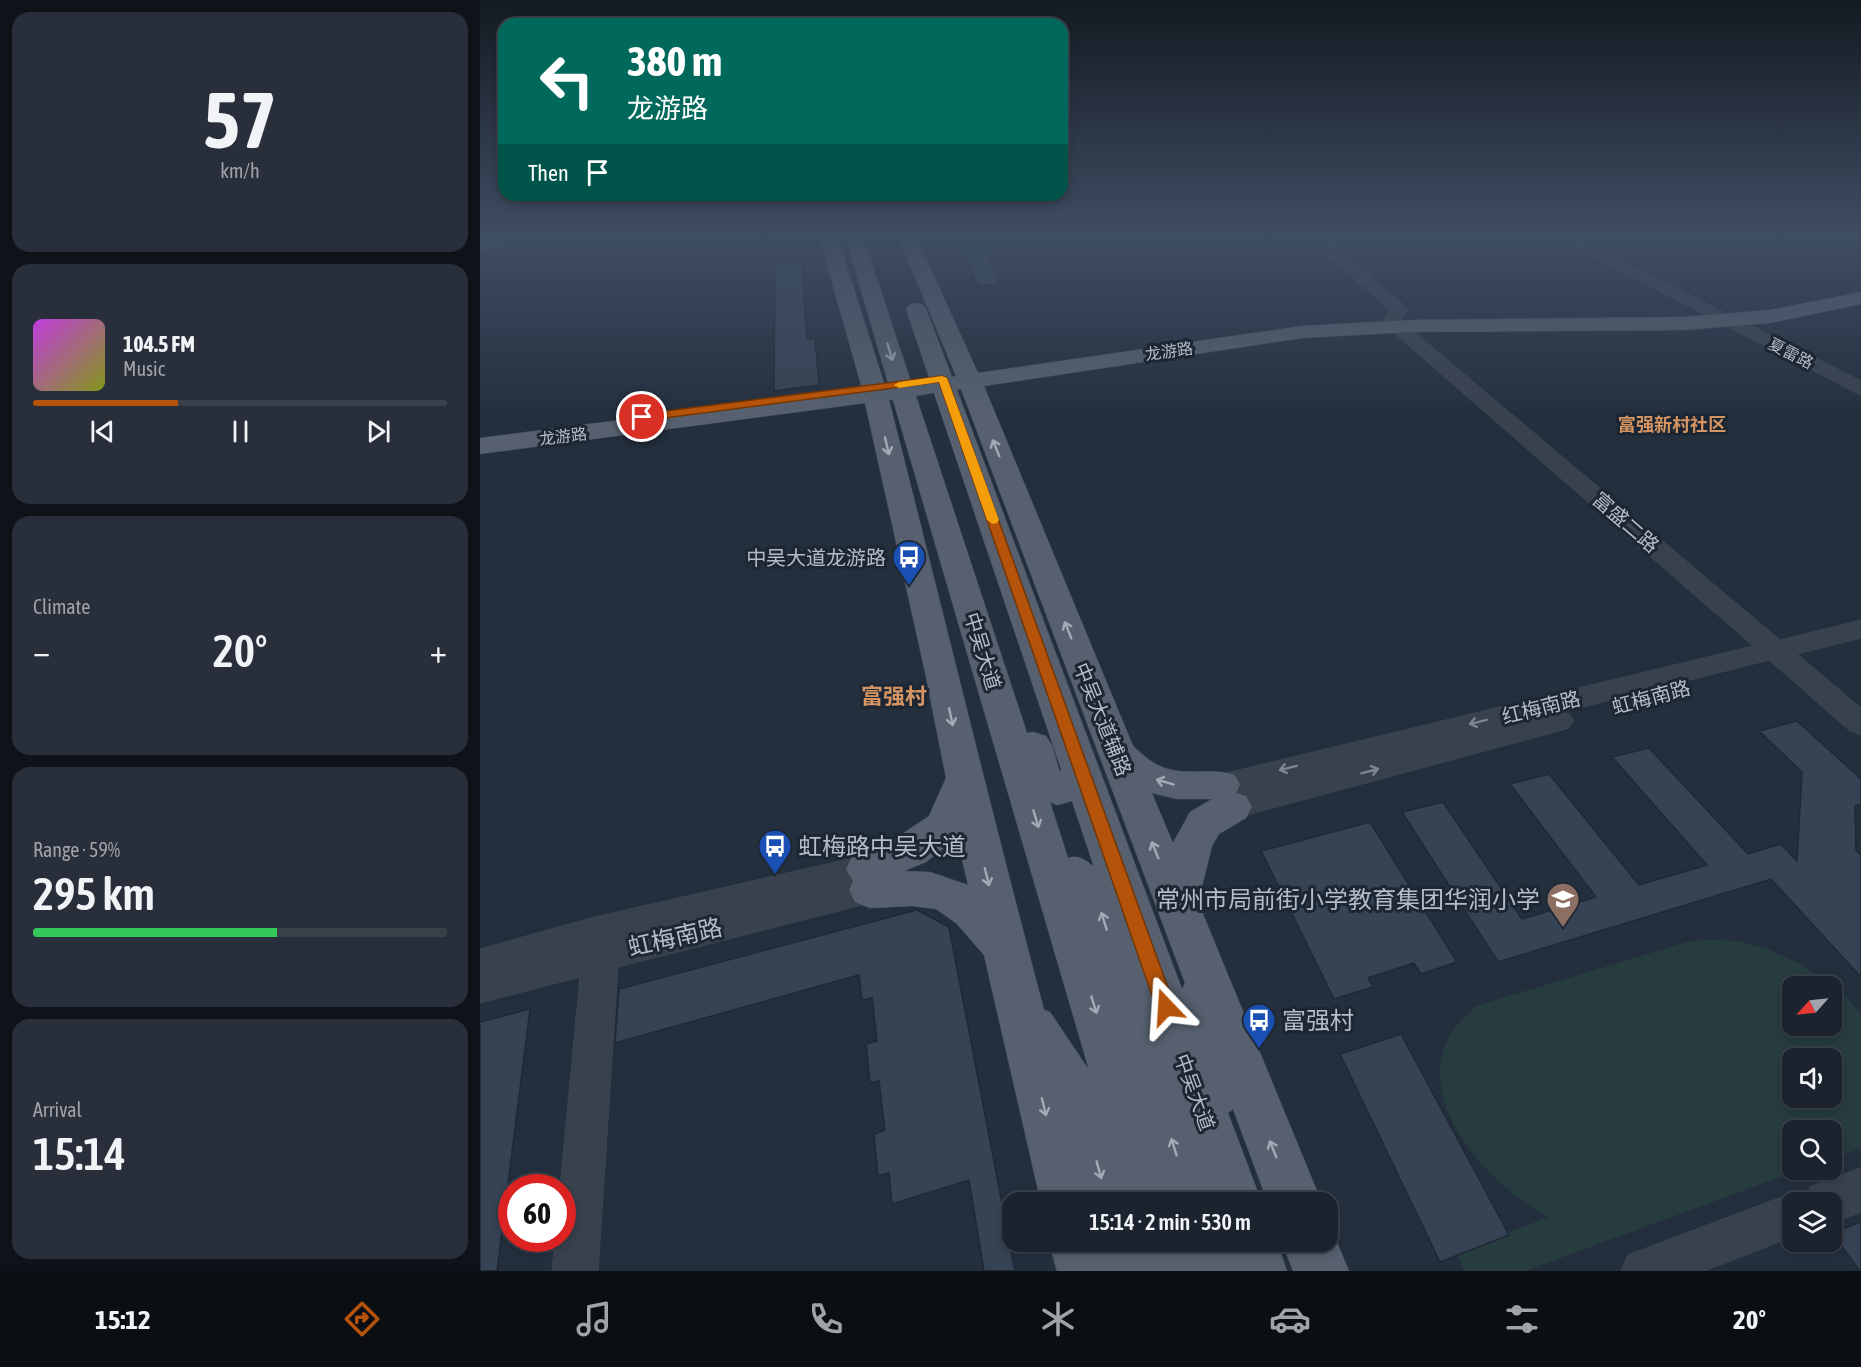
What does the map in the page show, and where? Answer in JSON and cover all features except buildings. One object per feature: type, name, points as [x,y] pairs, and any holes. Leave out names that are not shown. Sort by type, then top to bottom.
[{"type":"main road","name":"中吴大道","points":[[881,295],[888,390],[917,439],[1152,1192]]},
{"type":"main road","points":[[892,295],[911,341],[919,353],[927,352],[930,341]]},
{"type":"main road","name":"中吴大道","points":[[899,295],[956,379],[1013,576],[1231,1192]]},
{"type":"main road","name":"中吴大道辅路","points":[[930,295],[956,379],[1024,520],[1291,1192]]},
{"type":"main road","name":"龙游路","points":[[1728,318],[1840,295]]},
{"type":"main road","name":"龙游路","points":[[480,446],[888,390],[1305,326],[1394,323],[1628,325],[1728,318],[1861,298]]},
{"type":"main road","points":[[888,390],[964,780],[1065,1192]]},
{"type":"main road","name":"龙游路","points":[[480,438],[888,390]]},
{"type":"main road","points":[[917,439],[927,421],[935,419],[947,427],[980,530],[1013,576]]},
{"type":"main road","points":[[1013,576],[1024,520]]},
{"type":"main road","points":[[942,672],[954,615],[948,584],[954,557]]},
{"type":"main road","points":[[954,557],[990,603],[1043,782],[1057,790],[1071,787],[1081,768]]},
{"type":"main road","points":[[1117,754],[1147,777],[1227,796],[1204,823],[1192,846],[1176,903]]},
{"type":"main road","points":[[869,879],[944,826],[964,780]]},
{"type":"main road","points":[[1058,892],[1064,876],[1073,873],[1096,895],[1188,1192]]},
{"type":"main road","points":[[869,879],[949,894],[981,916],[1005,948]]},
{"type":"main road","points":[[1203,970],[1206,1072],[1250,1192]]},
{"type":"main road","points":[[1019,1006],[1076,1094],[1105,1192]]},
{"type":"main road","points":[[1079,1252],[1084,1271]]},
{"type":"main road","points":[[1123,1252],[1136,1271]]},
{"type":"main road","points":[[1170,1252],[1176,1271]]},
{"type":"main road","points":[[1314,1252],[1322,1271]]},
{"type":"street","points":[[1383,295],[1398,311],[1394,323]]},
{"type":"street","name":"夏雷路","points":[[1682,295],[1861,381]]},
{"type":"street","name":"夏雷路","points":[[1686,295],[1861,389]]},
{"type":"street","name":"富盛二路","points":[[1394,323],[1861,724]]},
{"type":"street","points":[[1782,656],[1861,629]]},
{"type":"street","name":"虹梅南路","points":[[1227,796],[1782,656],[1861,644]]},
{"type":"street","name":"虹梅南路","points":[[480,986],[600,955],[869,879]]},
{"type":"street","name":"虹梅南路","points":[[480,965],[591,934],[869,879]]},
{"type":"street","points":[[575,1271],[600,955]]},
{"type":"street","points":[[1842,1197],[1861,1190]]},
{"type":"street","points":[[1644,1271],[1782,1219]]},
{"type":"green space","points":[[1690,941],[1738,941],[1770,950],[1798,963],[1818,976],[1782,976],[1782,1036],[1842,1036],[1842,992],[1861,1014],[1861,1148],[1842,1155],[1842,1120],[1782,1120],[1782,1177],[1525,1271],[1465,1271],[1456,1252],[1549,1217],[1522,1200],[1495,1178],[1472,1152],[1453,1124],[1442,1093],[1441,1063],[1451,1033],[1476,1006]]},
{"type":"slow traffic","points":[[899,385],[942,378],[993,520]]},
{"type":"place","name":"中吴大道龙游路","points":[[909,586]]},
{"type":"place","name":"虹梅路中吴大道","points":[[775,875]]},
{"type":"place","name":"常州市局前街小学教育集团华润小学","points":[[1563,928]]},
{"type":"place","name":"富强村","points":[[1259,1049]]},
{"type":"district","name":"富强新村社区","points":[[1672,424]]},
{"type":"district","name":"富强村","points":[[894,696]]},
{"type":"route","points":[[642,417],[874,389],[942,378],[1166,1007]]}]
